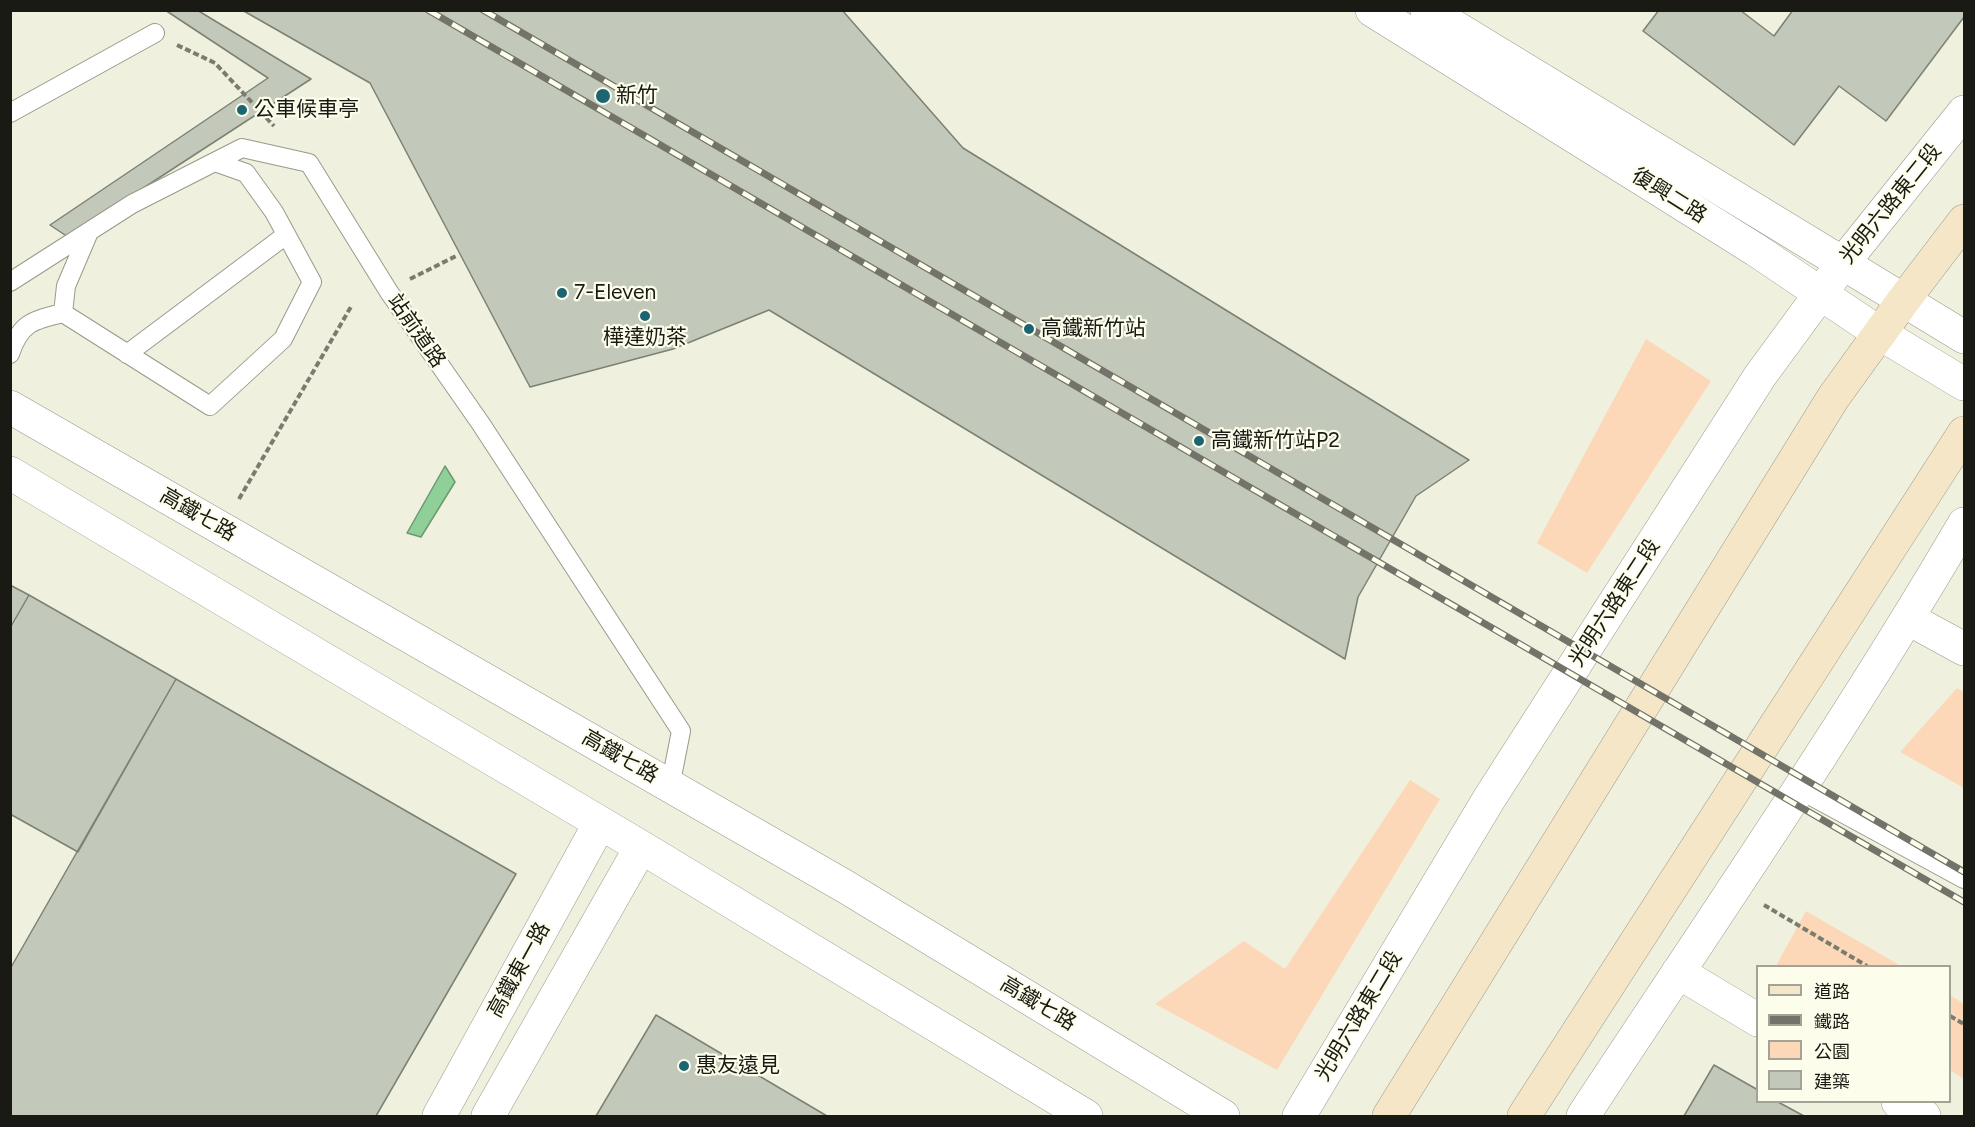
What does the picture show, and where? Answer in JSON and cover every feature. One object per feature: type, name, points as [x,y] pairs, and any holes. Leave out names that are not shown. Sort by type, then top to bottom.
[{"type":"main road","points":[[1389,1116],[1827,408],[1879,333],[1965,221]]},
{"type":"main road","points":[[1524,1116],[1965,433]]},
{"type":"street","name":"復興二路","points":[[1372,10],[1756,250],[1879,333],[1965,384]]},
{"type":"street","name":"復興二路","points":[[1426,10],[1965,337]]},
{"type":"street","name":"光明六路東二段","points":[[1299,1116],[1489,799],[1760,376],[1843,263],[1965,112]]},
{"type":"street","name":"高鐵七路","points":[[10,408],[846,887],[1223,1116]]},
{"type":"street","points":[[10,473],[600,823],[1086,1116]]},
{"type":"street","points":[[1583,1116],[1800,790],[1909,619],[1965,524]]},
{"type":"street","points":[[1909,619],[1965,650]]},
{"type":"street","name":"高鐵東一路","points":[[439,1116],[600,823]]},
{"type":"street","points":[[488,1116],[641,848]]},
{"type":"street","points":[[1678,972],[1756,1019]]},
{"type":"street","points":[[1901,1103],[1924,1116]]},
{"type":"lane","points":[[10,113],[155,33]]},
{"type":"lane","points":[[10,282],[132,204],[242,148],[309,163]]},
{"type":"lane","points":[[10,354],[17,335],[35,320],[63,313],[210,406],[283,339],[312,282],[274,212],[246,173],[215,162]]},
{"type":"lane","name":"站前道路","points":[[309,163],[388,292],[494,444],[681,730],[670,787]]},
{"type":"lane","points":[[63,313],[66,286],[89,232]]},
{"type":"lane","points":[[127,354],[286,235]]},
{"type":"lane","points":[[1800,790],[1965,879]]},
{"type":"path","points":[[155,33],[215,63],[309,163]]},
{"type":"path","points":[[405,282],[458,255]]},
{"type":"path","points":[[236,505],[352,305]]},
{"type":"path","points":[[1763,905],[1865,965]]},
{"type":"path","points":[[1951,1017],[1965,1024]]},
{"type":"green space","points":[[1646,339],[1711,381],[1587,573],[1537,543]]},
{"type":"green space","points":[[1957,688],[1964,692],[1964,788],[1900,752]]},
{"type":"green space","points":[[1410,780],[1440,799],[1277,1070],[1155,1004],[1244,941],[1285,969]]},
{"type":"green space","points":[[1806,911],[1899,965],[1777,965]]},
{"type":"green space","points":[[1951,996],[1964,1004],[1964,1079],[1951,1071]]},
{"type":"shaded area","points":[[445,466],[455,482],[421,537],[407,533]]},
{"type":"building","name":"公車候車亭","points":[[165,10],[197,10],[311,79],[68,237],[50,225],[268,78]]},
{"type":"building","name":"高鐵新竹站","points":[[242,10],[842,10],[963,148],[1469,460],[1416,496],[1358,597],[1345,659],[769,310],[673,349],[530,387],[370,83]]},
{"type":"building","points":[[1659,10],[1740,10],[1774,36],[1793,10],[1964,10],[1964,17],[1886,121],[1839,86],[1794,145],[1643,31]]},
{"type":"building","points":[[10,585],[29,595],[10,628]]},
{"type":"building","points":[[29,595],[176,679],[78,852],[10,814],[10,628]]},
{"type":"building","points":[[176,679],[516,874],[376,1116],[10,1116],[10,969]]},
{"type":"building","name":"惠友遠見","points":[[656,1015],[827,1116],[596,1116]]},
{"type":"building","points":[[1714,1065],[1756,1089],[1756,1103],[1780,1103],[1804,1116],[1684,1116]]},
{"type":"railway","points":[[428,10],[1964,902]]},
{"type":"railway","points":[[483,10],[1964,872]]},
{"type":"place","name":"新竹","points":[[603,96]]},
{"type":"place","name":"公車候車亭","points":[[242,110]]},
{"type":"place","name":"7-Eleven","points":[[562,293]]},
{"type":"place","name":"樺達奶茶","points":[[645,316]]},
{"type":"place","name":"高鐵新竹站","points":[[1029,329]]},
{"type":"place","name":"高鐵新竹站P2","points":[[1199,441]]},
{"type":"place","name":"惠友遠見","points":[[684,1066]]}]
